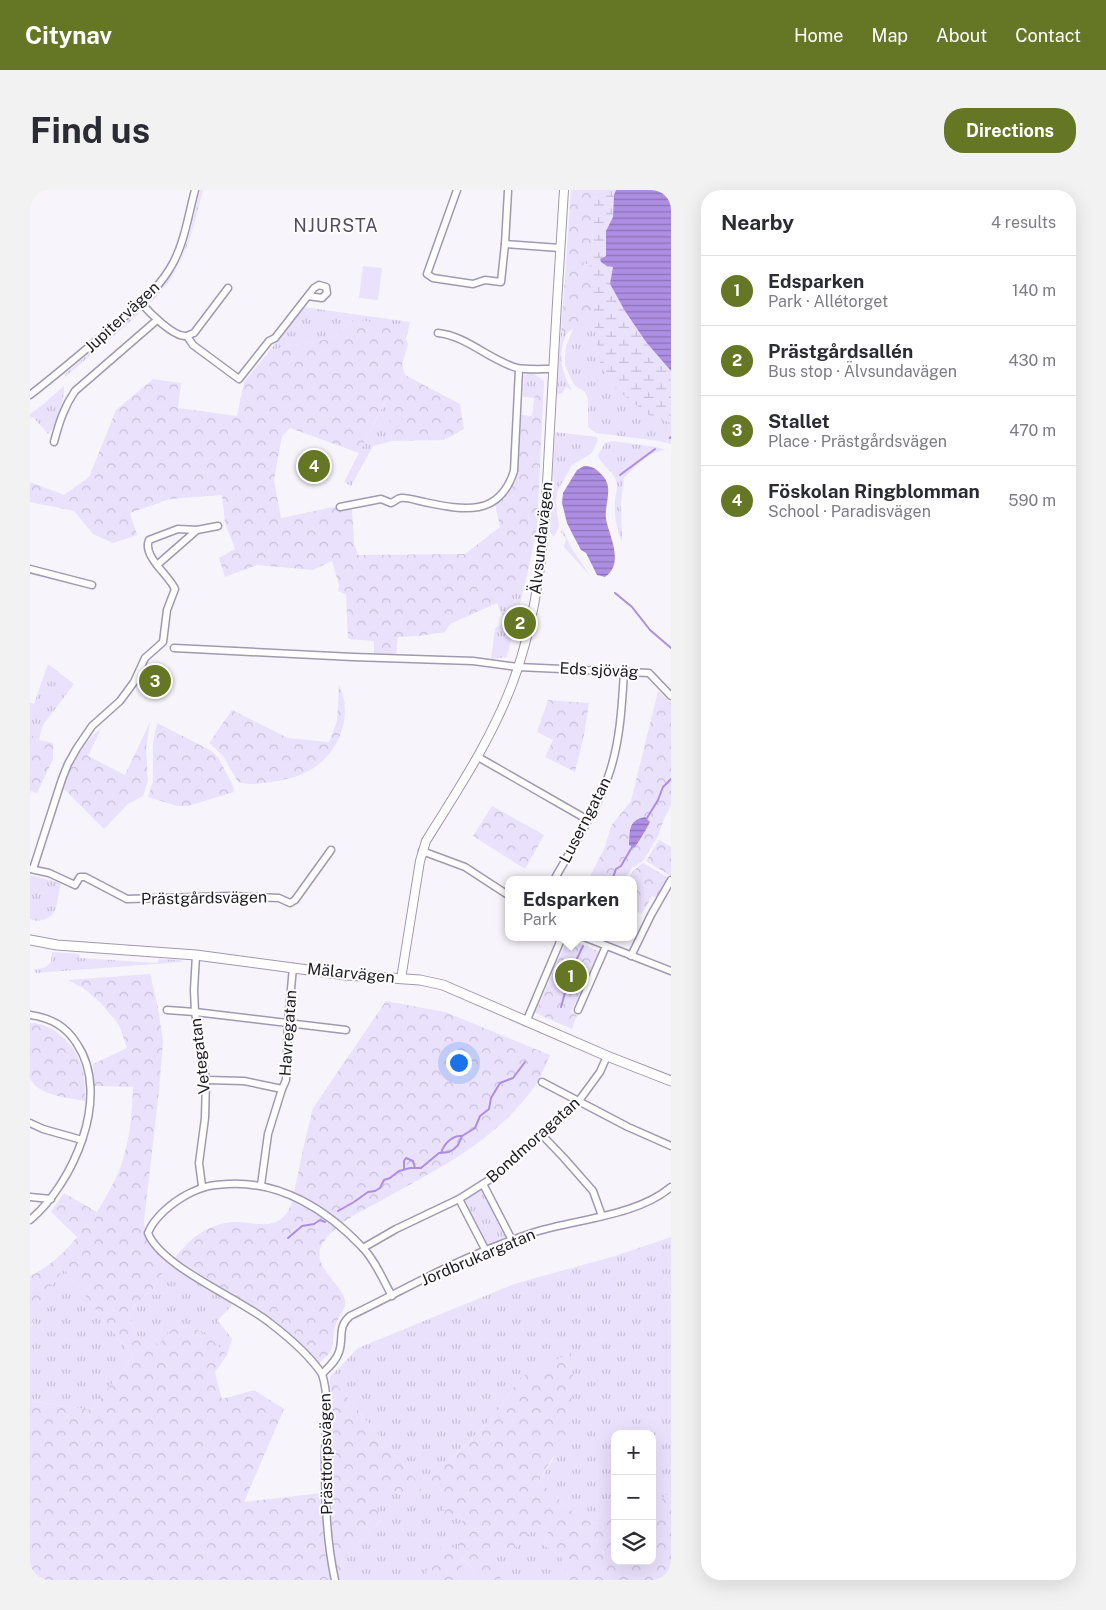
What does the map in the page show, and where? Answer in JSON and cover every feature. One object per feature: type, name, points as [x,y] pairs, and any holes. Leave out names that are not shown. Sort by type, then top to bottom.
[{"type":"main road","name":"Mälarvägen","points":[[30,940],[58,945],[196,955],[346,975],[420,980],[443,986],[607,1056],[655,1075],[671,1079]]},
{"type":"street","name":"Jupitervägen","points":[[30,395],[59,373],[140,303],[160,282],[176,257],[187,223],[194,190]]},
{"type":"street","points":[[457,190],[427,274],[433,278],[473,284],[486,280],[501,282],[508,191]]},
{"type":"street","name":"Älvsundavägen","points":[[400,979],[422,851],[426,841],[478,757],[497,720],[518,667],[538,590],[544,546],[564,190]]},
{"type":"street","points":[[505,244],[560,248]]},
{"type":"street","points":[[140,303],[157,320],[180,335],[187,336],[194,333],[228,288]]},
{"type":"street","points":[[187,336],[193,346],[239,379],[308,296]]},
{"type":"street","points":[[54,442],[61,416],[75,391],[157,320]]},
{"type":"street","points":[[438,333],[456,337],[490,357],[519,369],[553,369]]},
{"type":"street","points":[[340,507],[381,499],[391,503],[401,498],[457,509],[471,509],[496,500],[510,483],[514,471],[519,369]]},
{"type":"street","name":"Prästgårdsvägen","points":[[218,526],[197,530],[178,528],[149,540],[147,546],[157,565],[175,589],[168,610],[163,642],[145,658],[134,682],[120,701],[92,726],[77,748],[62,779],[31,869],[49,872],[75,885],[80,877],[85,877],[127,900],[231,896],[279,898],[290,903],[295,900],[331,850]]},
{"type":"street","points":[[157,565],[197,530]]},
{"type":"street","points":[[30,569],[92,585]]},
{"type":"street","name":"Eds sjöväg","points":[[174,648],[473,661],[518,667],[649,673],[671,696]]},
{"type":"street","name":"Luserngatan","points":[[556,876],[597,804],[608,776],[615,750],[624,671]]},
{"type":"street","points":[[478,757],[588,820]]},
{"type":"street","points":[[422,851],[465,867],[505,893]]},
{"type":"street","points":[[631,956],[671,880]]},
{"type":"street","points":[[526,1022],[560,941]]},
{"type":"street","points":[[594,941],[671,972]]},
{"type":"street","points":[[578,1010],[606,946]]},
{"type":"street","name":"Vetegatan","points":[[196,955],[195,1012],[206,1080],[205,1118],[199,1163],[202,1186]]},
{"type":"street","name":"Havregatan","points":[[261,1185],[268,1134],[286,1080],[288,1022],[293,967]]},
{"type":"street","points":[[167,1010],[288,1022],[346,1030]]},
{"type":"street","points":[[30,1015],[40,1016],[57,1022],[71,1034],[88,1064],[91,1082],[90,1102],[82,1140],[51,1199],[30,1220]]},
{"type":"street","name":"Bondmoragatan","points":[[363,1248],[396,1229],[459,1199],[503,1170],[578,1102],[600,1072],[607,1056]]},
{"type":"street","points":[[206,1080],[244,1081],[282,1089]]},
{"type":"street","points":[[542,1082],[578,1102],[671,1146]]},
{"type":"street","points":[[30,1123],[43,1129],[82,1140]]},
{"type":"street","points":[[542,1135],[593,1191],[602,1216]]},
{"type":"street","points":[[202,1186],[243,1183],[261,1185],[290,1194],[315,1207],[363,1248],[392,1296]]},
{"type":"street","points":[[483,1184],[512,1240]]},
{"type":"street","name":"Prästtorpsvägen","points":[[202,1186],[174,1204],[151,1225],[148,1233],[155,1246],[172,1260],[270,1322],[322,1374],[325,1381],[327,1414],[325,1500],[335,1580]]},
{"type":"street","name":"Jordbrukargatan","points":[[322,1374],[339,1354],[344,1321],[350,1316],[486,1250],[535,1232],[602,1216],[649,1202],[661,1196],[671,1187]]},
{"type":"street","points":[[30,1197],[51,1199]]},
{"type":"street","points":[[459,1199],[486,1250]]},
{"type":"green space","points":[[200,190],[203,190],[195,222],[181,259],[191,230]]},
{"type":"green space","points":[[571,190],[596,190],[592,213],[593,255],[583,257],[583,262],[592,267],[594,322],[567,333],[561,333]]},
{"type":"green space","points":[[596,190],[616,190],[613,217],[600,259],[607,266],[613,267],[610,284],[646,342],[671,371],[671,444],[596,433],[588,427],[588,399],[585,392],[575,386],[565,365],[566,346],[573,329],[593,255],[592,213]]},
{"type":"green space","points":[[596,190],[616,190],[613,217],[606,231],[606,256],[600,259],[607,266],[613,267],[610,284],[625,311],[646,342],[671,371],[671,423],[649,415],[616,389],[601,367],[594,322],[592,267],[583,262],[583,257],[593,255],[592,213]]},
{"type":"green space","points":[[363,266],[382,268],[378,300],[359,298]]},
{"type":"green space","points":[[176,269],[162,290],[150,303]]},
{"type":"green space","points":[[303,307],[410,322],[406,339],[403,334],[354,319],[334,338],[280,348],[271,357],[264,358]]},
{"type":"green space","points":[[136,313],[140,313],[65,377],[64,375]]},
{"type":"green space","points":[[354,319],[395,326],[403,334],[408,344],[402,365],[405,375],[460,404],[464,429],[444,440],[392,441],[387,397],[359,453],[290,428],[282,436],[274,480],[281,518],[338,506],[339,511],[352,509],[354,543],[358,555],[465,554],[500,527],[495,504],[508,492],[517,471],[521,415],[532,416],[534,398],[539,387],[534,374],[544,381],[537,528],[528,571],[497,603],[450,624],[445,632],[398,637],[396,654],[374,653],[374,641],[348,639],[346,594],[338,591],[339,585],[332,561],[313,570],[257,565],[225,577],[219,558],[235,549],[225,523],[222,495],[170,499],[130,513],[137,535],[113,543],[93,534],[74,511],[30,502],[30,482],[64,495],[89,477],[116,410],[153,379],[181,383],[178,408],[237,416],[244,382],[264,358],[271,357],[279,348],[334,338]]},
{"type":"green space","points":[[561,333],[567,333],[561,355],[565,376],[572,390],[566,387],[562,393],[556,395]]},
{"type":"green space","points":[[529,373],[534,374],[539,387],[534,398],[523,397],[524,376]]},
{"type":"green space","points":[[64,386],[60,412],[55,425],[48,434],[33,417],[30,419],[30,414]]},
{"type":"green space","points":[[388,396],[392,441],[373,446],[351,486],[344,482]]},
{"type":"green space","points":[[555,432],[597,437],[598,440],[592,453],[572,465],[557,492],[556,503],[559,526],[554,537],[550,532]]},
{"type":"green space","points":[[612,441],[666,450],[649,456],[624,478],[621,503],[622,542],[615,516],[616,480],[598,455],[605,443]]},
{"type":"green space","points":[[562,529],[572,549],[591,577],[564,547],[566,539],[561,532]]},
{"type":"green space","points":[[528,571],[507,657],[491,659],[495,628],[505,622],[497,603]]},
{"type":"green space","points":[[48,664],[74,684],[43,725],[39,740],[30,734],[30,703],[34,704]]},
{"type":"green space","points":[[339,685],[345,711],[340,737],[325,759],[314,768],[302,774],[272,782],[251,784],[238,782],[223,756],[209,743],[232,710],[288,738],[329,742],[337,721]]},
{"type":"green space","points":[[658,691],[671,703],[671,806],[658,836],[643,861],[632,868],[627,876],[590,876],[605,847],[611,826],[631,801]]},
{"type":"green space","points":[[548,700],[589,703],[575,772],[545,757],[553,740],[537,732]]},
{"type":"green space","points":[[150,722],[146,750],[148,781],[143,796],[128,804],[104,829],[63,788],[69,772],[89,739],[101,729],[88,756],[125,775]]},
{"type":"green space","points":[[157,723],[210,750],[218,757],[233,786],[234,792],[188,806],[177,806],[148,797],[153,781],[153,743]]},
{"type":"green space","points":[[30,734],[39,740],[53,743],[53,759],[37,793],[31,791],[30,795]]},
{"type":"green space","points":[[492,806],[544,835],[525,869],[473,836]]},
{"type":"green space","points":[[659,840],[671,847],[671,876],[646,861]]},
{"type":"green space","points":[[643,863],[669,878],[657,898],[652,896],[642,914],[637,912],[637,876],[630,876]]},
{"type":"green space","points":[[30,875],[61,883],[55,911],[48,918],[37,921],[30,919]]},
{"type":"green space","points":[[567,941],[575,941],[600,952],[580,999],[575,1003],[571,1012],[577,1015],[572,1029],[535,1013]]},
{"type":"green space","points":[[52,952],[79,954],[80,958],[157,963],[159,959],[181,960],[182,962],[36,973],[34,970],[46,967],[51,962]]},
{"type":"green space","points":[[150,974],[163,1041],[144,1221],[150,1242],[164,1258],[160,1294],[154,1295],[148,1292],[134,1306],[129,1319],[139,1338],[158,1345],[168,1333],[176,1328],[184,1326],[200,1331],[208,1336],[227,1355],[215,1372],[222,1399],[254,1390],[284,1409],[244,1502],[330,1492],[330,1377],[418,1482],[421,1490],[412,1497],[396,1491],[385,1494],[377,1508],[381,1520],[340,1562],[343,1580],[30,1580],[30,1401],[91,1410],[133,1357],[64,1269],[44,1295],[30,1327],[30,1276],[56,1259],[77,1237],[51,1212],[64,1193],[97,1212],[123,1160],[131,1119],[133,1087],[95,1086],[93,1064],[127,1048],[119,1025],[100,1002],[83,988],[67,980]]},
{"type":"green space","points":[[386,1001],[445,1012],[550,1055],[537,1083],[522,1103],[487,1136],[427,1175],[342,1223],[328,1236],[320,1251],[320,1259],[322,1266],[342,1293],[345,1303],[335,1327],[331,1350],[318,1364],[286,1333],[268,1319],[175,1258],[196,1236],[209,1228],[235,1222],[273,1223],[281,1219],[288,1212],[293,1199],[312,1204],[294,1193],[313,1108]]},
{"type":"green space","points":[[30,1023],[46,1026],[53,1030],[67,1041],[77,1055],[83,1071],[85,1101],[54,1095],[33,1084],[30,1078]]},
{"type":"green space","points":[[483,1188],[507,1238],[488,1246],[465,1201],[467,1196]]},
{"type":"green space","points":[[671,1237],[671,1490],[656,1503],[656,1430],[611,1430],[611,1515],[597,1524],[581,1519],[539,1481],[554,1458],[520,1378],[494,1416],[430,1480],[468,1513],[460,1552],[445,1543],[434,1555],[430,1564],[428,1569],[429,1580],[343,1580],[340,1562],[381,1520],[377,1508],[385,1493],[396,1491],[412,1497],[418,1482],[330,1377],[358,1348],[514,1284],[615,1256]]},
{"type":"green space","points":[[164,1258],[233,1303],[218,1321],[232,1339],[227,1355],[204,1335],[184,1326],[172,1330],[158,1346],[139,1338],[129,1319],[134,1307],[141,1298],[150,1292],[162,1288],[161,1280]]},
{"type":"green space","points":[[64,1269],[133,1357],[91,1410],[30,1401],[30,1327],[33,1324],[36,1310],[46,1291]]},
{"type":"green space","points":[[571,1352],[573,1378],[569,1430],[539,1481],[581,1518],[597,1524],[611,1515],[611,1565],[656,1565],[656,1503],[671,1490],[671,1580],[569,1580],[561,1556],[544,1545],[549,1529],[538,1525],[511,1552],[501,1542],[490,1546],[490,1563],[502,1580],[479,1580],[463,1557],[460,1580],[429,1580],[426,1572],[435,1552],[445,1543],[460,1551],[454,1535],[467,1513],[444,1515],[444,1492],[430,1480],[494,1416],[520,1378]]},
{"type":"green space","points":[[537,1525],[549,1529],[544,1545],[561,1556],[569,1580],[502,1580],[489,1563],[490,1546],[501,1542],[511,1552]]},
{"type":"green space","points":[[463,1557],[479,1580],[460,1580]]},
{"type":"shaded area","points":[[616,190],[671,190],[671,371],[646,342],[625,311],[610,284],[613,267],[607,266],[600,259],[606,256],[606,231],[613,217]]},
{"type":"shaded area","points":[[584,466],[597,470],[607,484],[606,519],[615,557],[611,571],[605,577],[597,575],[586,553],[581,550],[567,523],[562,503],[563,493],[577,470]]},
{"type":"shaded area","points":[[645,817],[650,822],[634,848],[629,845],[631,827],[639,818]]},
{"type":"waterway","points":[[620,475],[655,449]]},
{"type":"waterway","points":[[615,593],[632,607],[650,630],[671,648]]},
{"type":"waterway","points":[[647,818],[658,800],[663,787],[671,779]]},
{"type":"waterway","points":[[613,876],[616,869],[621,866],[632,847]]},
{"type":"waterway","points":[[561,1007],[571,971],[583,946]]},
{"type":"waterway","points":[[338,1211],[368,1192],[380,1188],[384,1180],[399,1171],[421,1168],[439,1153],[449,1152],[454,1149],[462,1136],[475,1128],[480,1116],[489,1109],[491,1098],[500,1083],[513,1078],[525,1062]]},
{"type":"waterway","points":[[441,1153],[449,1141],[455,1137],[462,1136]]},
{"type":"waterway","points":[[404,1169],[406,1158],[413,1161],[415,1168]]},
{"type":"waterway","points":[[288,1238],[302,1226],[314,1224],[320,1220],[325,1222]]},
{"type":"place","name":"Föskolan Ringblomman","points":[[314,466]]},
{"type":"place","name":"Prästgårdsallén","points":[[520,623]]},
{"type":"place","name":"Stallet","points":[[155,681]]},
{"type":"place","name":"Edsparken","points":[[571,976]]},
{"type":"district","name":"NJURSTA","points":[[336,225]]}]
